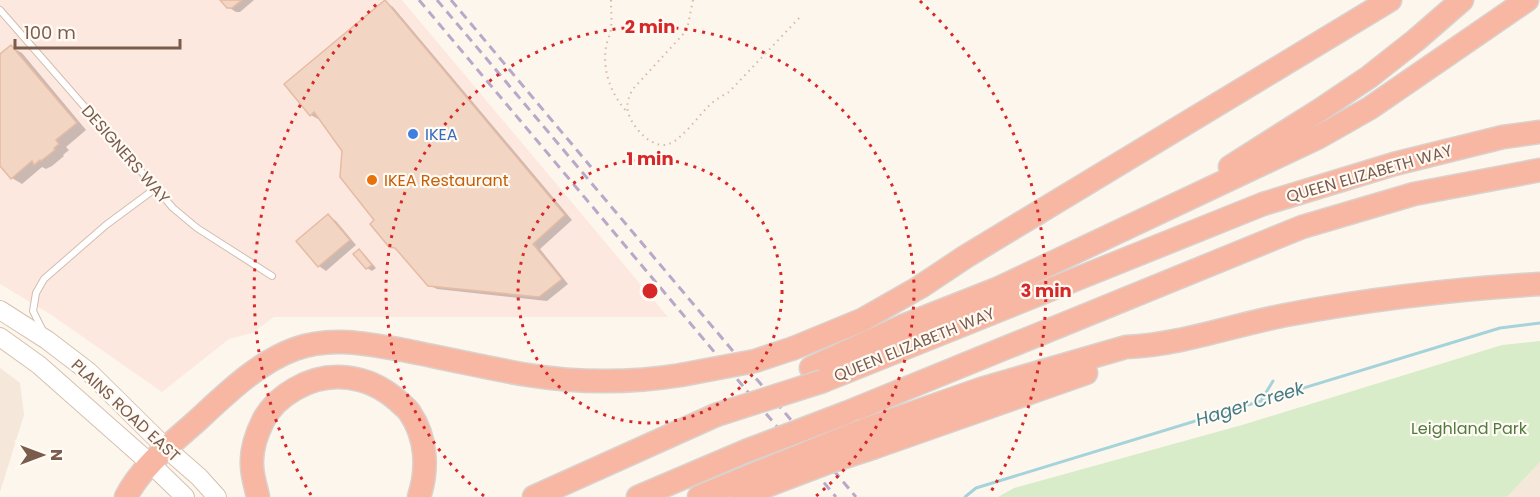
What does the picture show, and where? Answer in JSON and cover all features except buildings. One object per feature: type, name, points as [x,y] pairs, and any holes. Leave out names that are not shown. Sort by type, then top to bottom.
[{"type":"highway","points":[[1329,35],[1351,14],[1371,0]]},
{"type":"highway","points":[[126,497],[159,456],[250,375],[270,361],[294,349],[320,342],[363,343],[562,379],[609,381],[657,379],[719,369],[755,361],[794,348],[862,320],[920,287],[965,257],[1390,0]]},
{"type":"highway","points":[[1217,184],[1232,165],[1368,77],[1462,0]]},
{"type":"highway","points":[[817,374],[903,326],[997,289],[1319,137],[1370,108],[1527,0]]},
{"type":"highway","name":"QUEEN ELIZABETH WAY","points":[[534,497],[716,415],[817,374],[1263,204],[1394,164],[1503,137],[1540,132]]},
{"type":"highway","name":"QUEEN ELIZABETH WAY","points":[[638,497],[746,451],[846,413],[1302,227],[1414,194],[1540,170]]},
{"type":"highway","points":[[699,497],[773,487],[869,438],[1020,395],[1130,359],[1151,346],[1328,307],[1433,293],[1540,284]]},
{"type":"highway","points":[[258,497],[252,465],[254,439],[267,412],[303,384],[324,377],[352,378],[374,383],[410,412],[420,434],[425,460],[424,480],[419,497]]},
{"type":"highway","points":[[741,497],[812,478],[869,438]]},
{"type":"main road","name":"PLAINS ROAD EAST","points":[[0,310],[47,340],[89,372],[159,456],[185,497]]},
{"type":"main road","name":"PLAINS ROAD EAST","points":[[0,337],[159,456],[199,477],[217,497]]},
{"type":"lane","name":"DESIGNERS WAY","points":[[0,10],[173,207],[197,228],[272,276]]},
{"type":"lane","points":[[47,340],[33,311],[36,293],[44,279],[106,225],[156,188]]},
{"type":"path","points":[[611,0],[611,30],[605,48],[606,72],[611,91],[617,102],[651,142],[663,145],[675,140],[715,100],[729,92],[801,16]]},
{"type":"path","points":[[628,114],[627,105],[633,90],[687,30],[693,0]]},
{"type":"shaded area","points":[[0,0],[402,0],[668,317],[274,317],[252,333],[229,339],[162,392],[50,314],[0,284]]},
{"type":"shaded area","points":[[0,368],[20,383],[24,415],[0,492]]},
{"type":"shaded area","points":[[1540,462],[1540,497],[1507,497]]},
{"type":"green space","name":"Leighland Park","points":[[1540,341],[1540,462],[1507,497],[998,497],[1014,488],[1242,425],[1502,345]]},
{"type":"waterway","name":"Hager Creek","points":[[965,497],[976,488],[1500,328],[1540,323]]},
{"type":"waterway","points":[[1262,399],[1273,381]]},
{"type":"railway","points":[[419,0],[836,497]]},
{"type":"railway","points":[[437,0],[856,497]]},
{"type":"railway","points":[[451,0],[591,167]]},
{"type":"place","name":"IKEA","points":[[413,134]]},
{"type":"place","name":"IKEA Restaurant","points":[[372,180]]}]
